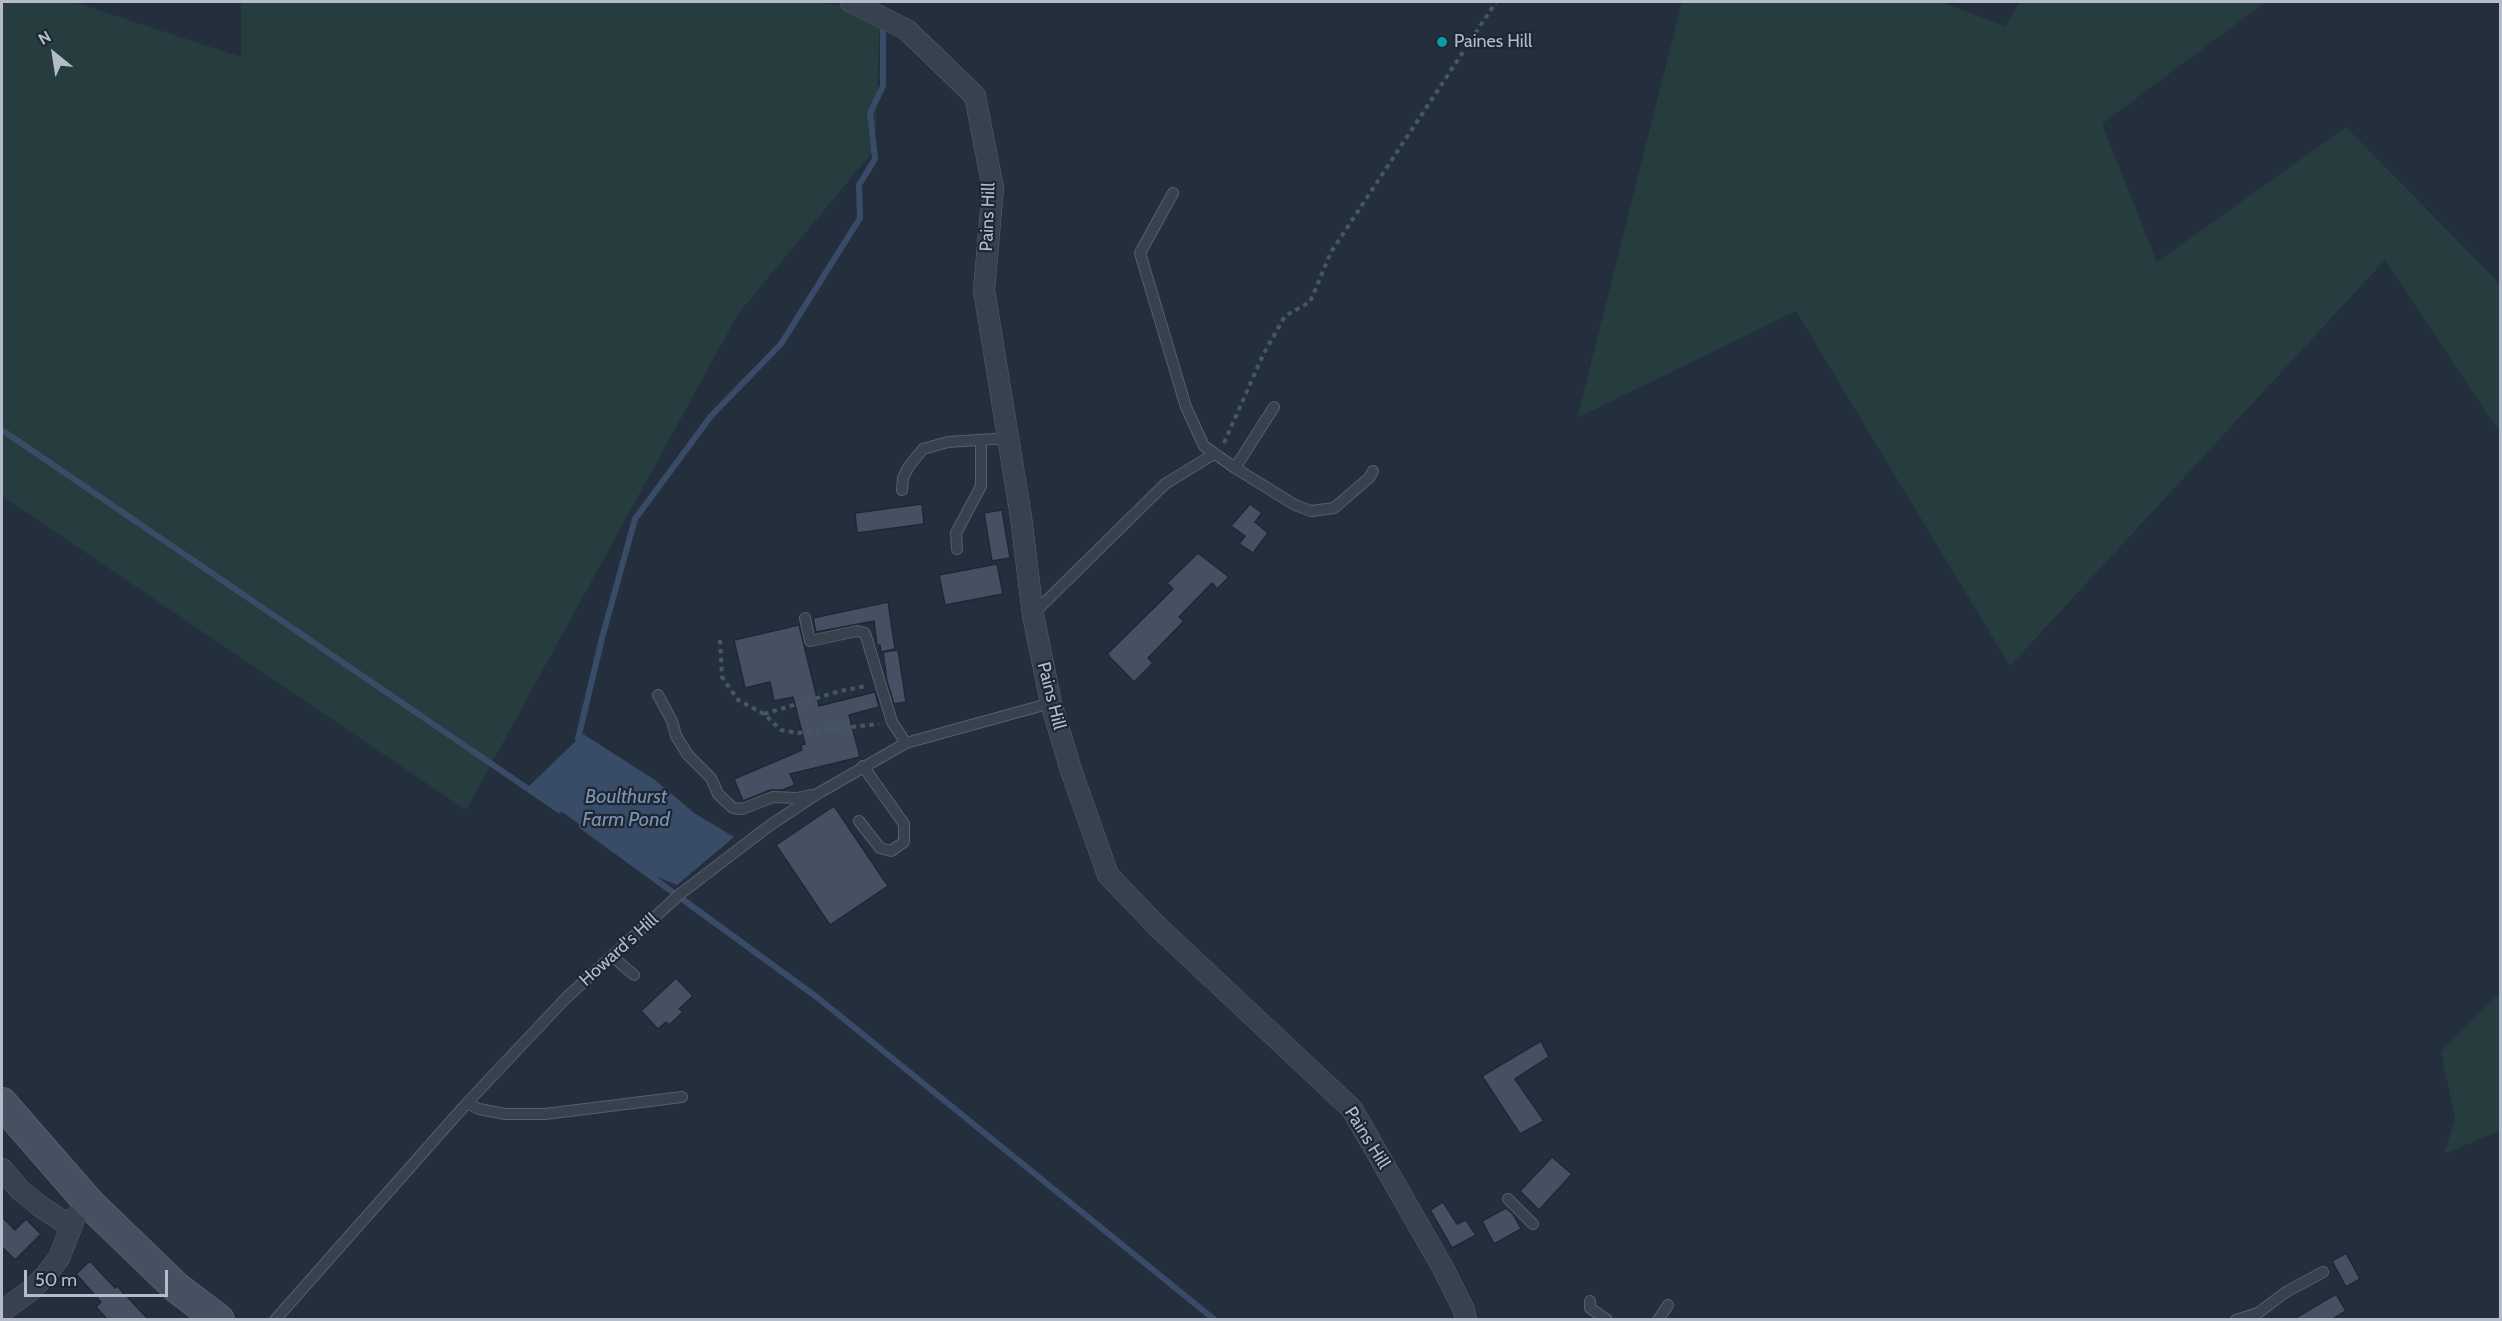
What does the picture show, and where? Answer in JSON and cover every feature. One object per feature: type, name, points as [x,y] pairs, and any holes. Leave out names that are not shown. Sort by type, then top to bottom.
[{"type":"street","name":"Pains Hill","points":[[851,2],[907,30],[975,96],[993,188],[984,290],[1033,615],[1052,703],[1071,770],[1108,874],[1158,928],[1352,1109],[1443,1268],[1464,1310],[1466,1320]]},
{"type":"street","points":[[2,1103],[80,1215],[219,1320]]},
{"type":"street","points":[[2,1169],[20,1190],[41,1208],[80,1215]]},
{"type":"street","points":[[2,1311],[30,1291],[46,1275],[58,1258],[80,1215]]},
{"type":"lane","points":[[1173,194],[1140,253],[1186,407],[1204,446],[1295,505],[1311,511],[1334,508],[1369,478],[1373,471]]},
{"type":"lane","points":[[1235,468],[1274,407]]},
{"type":"lane","points":[[902,490],[903,478],[909,466],[923,449],[948,442],[1008,438]]},
{"type":"lane","points":[[957,549],[958,527],[981,486],[981,440]]},
{"type":"lane","points":[[1033,615],[1165,484],[1214,454]]},
{"type":"lane","points":[[805,618],[810,641],[857,631],[865,633],[870,643],[879,684],[892,723],[906,743]]},
{"type":"lane","points":[[658,695],[672,721],[676,736],[688,755],[711,778],[718,794],[733,808],[742,809],[773,797],[797,798],[817,794]]},
{"type":"lane","name":"Howard's Hill","points":[[275,1320],[467,1103],[566,998],[687,888],[769,826],[817,794],[906,743],[1052,703]]},
{"type":"lane","points":[[859,821],[880,848],[891,851],[904,842],[904,824],[863,766]]},
{"type":"lane","points":[[613,957],[634,975]]},
{"type":"lane","points":[[467,1103],[478,1109],[505,1113],[544,1114],[682,1097]]},
{"type":"lane","points":[[1508,1199],[1533,1224]]},
{"type":"lane","points":[[2236,1320],[2258,1313],[2286,1292],[2323,1272]]},
{"type":"lane","points":[[1590,1301],[1590,1308],[1607,1320]]},
{"type":"lane","points":[[1658,1320],[1668,1305]]},
{"type":"path","points":[[1214,454],[1226,440],[1263,356],[1286,316],[1310,302],[1331,252],[1496,2]]},
{"type":"path","points":[[720,640],[722,678],[738,700],[764,714],[781,729],[798,733],[892,723]]},
{"type":"path","points":[[764,714],[840,691],[879,684]]},
{"type":"green space","points":[[2,2],[74,2],[241,57],[241,2],[823,2],[880,16],[875,149],[738,314],[466,810],[2,496]]},
{"type":"green space","points":[[1682,2],[1941,2],[2005,26],[2020,2],[2265,2],[2102,124],[2157,262],[2346,127],[2500,284],[2500,433],[2385,260],[2010,666],[1796,311],[1577,418]]},
{"type":"green space","points":[[2500,993],[2500,1131],[2444,1154],[2455,1119],[2441,1052]]},
{"type":"water","name":"Boulthurst Farm Pond","points":[[583,734],[655,780],[694,813],[734,837],[677,885],[643,871],[554,806],[526,789]]},
{"type":"building","points":[[922,504],[924,524],[857,533],[855,513]]},
{"type":"building","points":[[1250,504],[1262,513],[1255,522],[1268,533],[1253,553],[1239,544],[1245,536],[1231,526]]},
{"type":"building","points":[[1002,510],[1010,558],[992,561],[984,513]]},
{"type":"building","points":[[1198,553],[1229,577],[1217,589],[1212,583],[1179,617],[1184,621],[1148,658],[1153,663],[1134,682],[1107,654],[1173,589],[1167,583]]},
{"type":"building","points":[[997,564],[1003,594],[945,605],[939,575]]},
{"type":"building","points":[[888,602],[895,649],[881,652],[880,645],[877,645],[874,621],[816,632],[813,618]]},
{"type":"building","points":[[799,625],[819,706],[875,692],[879,707],[849,715],[860,757],[790,774],[795,785],[782,790],[770,790],[743,801],[734,779],[802,750],[801,745],[805,744],[793,697],[774,701],[770,682],[745,688],[734,640]]},
{"type":"building","points":[[898,650],[906,702],[894,704],[887,681],[883,652]]},
{"type":"building","points":[[834,806],[888,886],[830,925],[776,845]]},
{"type":"building","points":[[676,978],[693,996],[679,1009],[683,1012],[669,1025],[666,1022],[658,1029],[641,1011]]},
{"type":"building","points":[[1541,1041],[1549,1057],[1515,1079],[1544,1121],[1520,1134],[1482,1076]]},
{"type":"building","points":[[1552,1157],[1572,1174],[1539,1210],[1520,1191]]},
{"type":"building","points":[[1443,1202],[1457,1224],[1466,1220],[1476,1235],[1452,1248],[1430,1210]]},
{"type":"building","points":[[1506,1208],[1513,1214],[1521,1229],[1494,1244],[1482,1221]]},
{"type":"building","points":[[2,1217],[15,1230],[26,1219],[41,1234],[15,1260],[2,1247]]},
{"type":"building","points":[[2346,1253],[2360,1279],[2346,1287],[2332,1261]]},
{"type":"building","points":[[90,1261],[149,1320],[108,1320],[96,1307],[101,1302],[76,1274]]},
{"type":"building","points":[[2336,1294],[2346,1311],[2331,1320],[2292,1320]]},
{"type":"waterway","points":[[578,739],[602,638],[635,519],[711,416],[781,344],[860,218],[859,185],[875,159],[870,113],[883,86],[883,25]]},
{"type":"waterway","points":[[2,430],[559,810]]},
{"type":"waterway","points":[[582,826],[818,998],[1215,1320]]},
{"type":"place","name":"Paines Hill","points":[[1442,42]]}]
